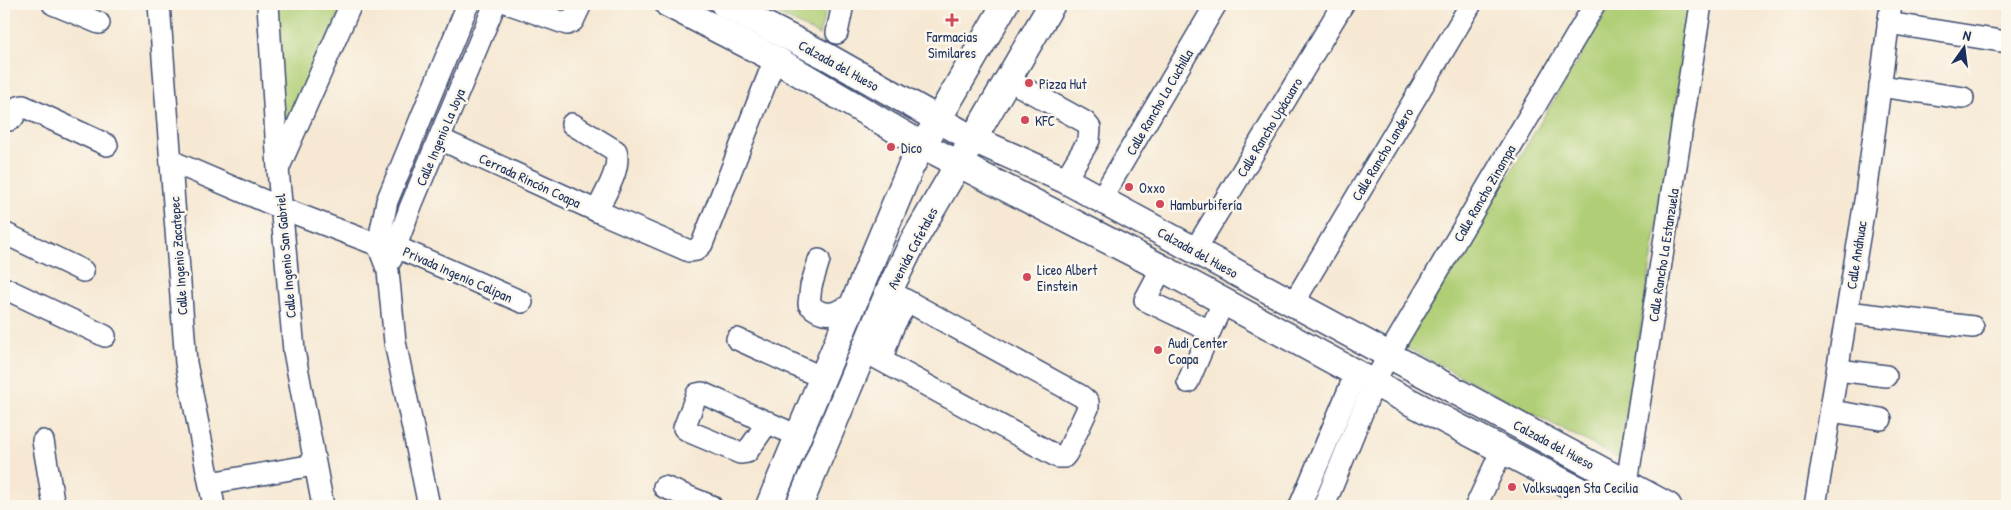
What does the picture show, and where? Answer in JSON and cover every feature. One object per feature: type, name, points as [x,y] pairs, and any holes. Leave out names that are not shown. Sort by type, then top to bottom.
[{"type":"main road","name":"Calzada del Hueso","points":[[668,4],[775,59],[922,145],[1162,268],[1365,378],[1609,506]]},
{"type":"main road","name":"Calzada del Hueso","points":[[724,4],[826,56],[937,120],[1065,180],[1195,250],[1388,356],[1627,495],[1668,506]]},
{"type":"main road","name":"Avenida Cafetales","points":[[769,506],[800,437],[910,166],[1005,4]]},
{"type":"main road","name":"Avenida Cafetales","points":[[799,506],[873,356],[899,296],[914,240],[1052,4]]},
{"type":"street","points":[[54,4],[99,23]]},
{"type":"street","name":"Calle Ingenio Zacatepec","points":[[159,4],[186,364],[214,506]]},
{"type":"street","name":"Calle Ingenio San Gabriel","points":[[268,4],[278,169],[294,351],[314,465],[324,506]]},
{"type":"street","points":[[278,169],[351,4]]},
{"type":"street","name":"Calle Ingenio La Joya","points":[[386,246],[387,201],[468,4]]},
{"type":"street","name":"Calle Ingenio La Joya","points":[[386,246],[440,139],[495,4]]},
{"type":"street","points":[[510,4],[567,24],[573,21],[581,4]]},
{"type":"street","points":[[836,33],[843,4]]},
{"type":"street","name":"Calle Rancho La Cuchilla","points":[[1101,199],[1216,4]]},
{"type":"street","name":"Calle Rancho Upácuaro","points":[[1195,250],[1343,4]]},
{"type":"street","name":"Calle Rancho Landero","points":[[1293,304],[1471,4]]},
{"type":"street","name":"Calle Rancho Zinampa","points":[[1365,378],[1388,356],[1595,4]]},
{"type":"street","name":"Calle Rancho La Estanzuela","points":[[1627,495],[1701,4]]},
{"type":"street","points":[[1890,14],[2007,42]]},
{"type":"street","name":"Calle Anáhuac","points":[[1815,506],[1866,195],[1890,14]]},
{"type":"street","points":[[597,211],[689,251],[696,250],[702,244],[775,59]]},
{"type":"street","points":[[1008,79],[1086,122],[1090,128],[1089,140],[1065,180]]},
{"type":"street","points":[[1880,86],[1963,98]]},
{"type":"street","points":[[4,120],[13,118],[18,106],[23,106],[107,145]]},
{"type":"street","name":"Cerrada Rincón Coapa","points":[[440,139],[597,211],[616,167],[618,158],[616,151],[572,124]]},
{"type":"street","name":"Privada Ingenio Calipan","points":[[171,160],[281,208],[386,246],[522,302]]},
{"type":"street","points":[[4,233],[82,271]]},
{"type":"street","points":[[386,246],[395,342],[429,506]]},
{"type":"street","points":[[819,260],[810,286],[809,304],[821,314],[831,314],[842,311],[854,302]]},
{"type":"street","points":[[1162,268],[1145,300],[1210,330]]},
{"type":"street","points":[[4,288],[105,336]]},
{"type":"street","points":[[873,356],[1058,457],[1064,457],[1067,454],[1088,408],[1088,402],[899,296]]},
{"type":"street","points":[[1188,382],[1224,301]]},
{"type":"street","points":[[1847,312],[1973,327]]},
{"type":"street","points":[[737,339],[823,378]]},
{"type":"street","points":[[1838,370],[1886,376]]},
{"type":"street","points":[[1300,506],[1324,449],[1365,378]]},
{"type":"street","points":[[1331,504],[1365,378]]},
{"type":"street","points":[[1831,411],[1882,420]]},
{"type":"street","points":[[768,422],[800,437]]},
{"type":"street","points":[[42,441],[54,506]]},
{"type":"street","points":[[1324,449],[1344,458]]},
{"type":"street","points":[[1476,506],[1502,450]]},
{"type":"street","points":[[210,482],[314,465]]},
{"type":"street","points":[[664,486],[711,506]]},
{"type":"green space","points":[[272,4],[343,4],[284,138]]},
{"type":"green space","points":[[759,4],[828,4],[819,35]]},
{"type":"green space","points":[[1612,4],[1692,4],[1620,459],[1405,347]]},
{"type":"place","name":"Farmacias Similares","points":[[952,20]]},
{"type":"place","name":"Pizza Hut","points":[[1029,83]]},
{"type":"place","name":"KFC","points":[[1025,120]]},
{"type":"place","name":"Dico","points":[[891,147]]},
{"type":"place","name":"Oxxo","points":[[1129,187]]},
{"type":"place","name":"Hamburbifería","points":[[1160,204]]},
{"type":"place","name":"Liceo Albert Einstein","points":[[1027,277]]},
{"type":"place","name":"Audi Center Coapa","points":[[1158,350]]},
{"type":"place","name":"Volkswagen Sta Cecilia","points":[[1512,487]]}]
